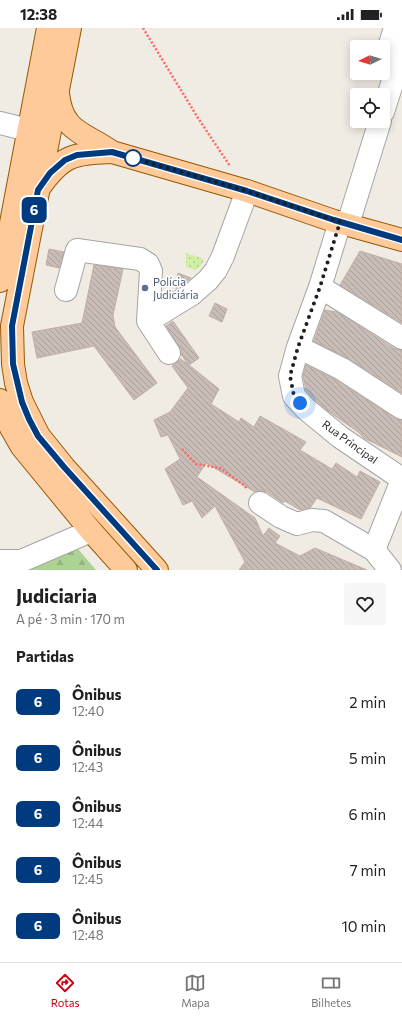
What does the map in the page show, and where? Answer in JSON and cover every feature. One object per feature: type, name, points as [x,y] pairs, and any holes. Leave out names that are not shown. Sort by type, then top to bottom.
[{"type":"main road","points":[[0,281],[48,28]]},
{"type":"main road","points":[[70,28],[12,326],[13,364],[22,402],[29,419],[43,441],[64,467],[157,570]]},
{"type":"main road","points":[[58,88],[59,104],[62,114],[70,126],[79,133],[100,143],[112,152],[247,191],[340,222],[402,240]]},
{"type":"main road","points":[[38,190],[50,173],[65,160],[77,155],[112,152]]},
{"type":"main road","points":[[0,400],[11,428],[22,447],[126,570]]},
{"type":"street","points":[[390,44],[395,28]]},
{"type":"street","points":[[390,90],[402,52]]},
{"type":"street","points":[[0,123],[28,130]]},
{"type":"street","points":[[340,222],[364,128]]},
{"type":"street","points":[[340,222],[377,128]]},
{"type":"street","points":[[148,321],[192,294],[208,280],[216,270],[223,256],[247,191]]},
{"type":"street","name":"Rua Principal","points":[[340,222],[320,287],[298,347],[290,376],[294,396],[306,409],[340,437],[402,480]]},
{"type":"street","points":[[66,290],[77,250],[140,259],[148,264],[151,271],[148,321],[169,353]]},
{"type":"street","points":[[320,287],[402,338]]},
{"type":"street","points":[[298,347],[342,369],[402,408]]},
{"type":"street","points":[[374,550],[402,480]]},
{"type":"street","points":[[260,503],[281,517],[297,524],[312,520],[324,521],[374,550],[390,570]]},
{"type":"street","points":[[0,561],[21,561],[91,530]]},
{"type":"path","points":[[143,28],[230,167]]},
{"type":"path","points":[[182,449],[196,464],[220,468],[245,486],[251,496],[260,503]]},
{"type":"green space","points":[[186,253],[204,259],[202,264],[196,270],[186,267]]},
{"type":"green space","points":[[72,542],[96,570],[23,570]]},
{"type":"building","points":[[49,249],[64,252],[59,268],[46,265]]},
{"type":"building","points":[[360,251],[402,264],[402,323],[340,285]]},
{"type":"building","points":[[94,265],[123,269],[113,315],[115,327],[157,383],[134,400],[94,346],[37,358],[32,332],[82,323]]},
{"type":"building","points":[[178,273],[191,278],[176,289]]},
{"type":"building","points":[[215,303],[227,309],[222,322],[209,316]]},
{"type":"building","points":[[325,310],[337,312],[395,349],[402,350],[402,393],[349,359],[314,341]]},
{"type":"building","points":[[173,321],[199,358],[189,365],[219,389],[211,404],[239,422],[241,418],[254,427],[260,416],[306,442],[300,450],[332,469],[336,463],[357,477],[360,471],[380,482],[361,519],[317,498],[310,508],[300,510],[285,501],[283,503],[267,492],[255,492],[206,463],[197,477],[255,518],[263,536],[269,528],[280,536],[275,543],[300,556],[315,548],[367,570],[239,570],[245,562],[215,506],[202,518],[192,501],[183,505],[165,469],[180,459],[168,435],[161,437],[154,420],[170,412],[188,388],[172,366],[181,359],[188,365],[181,354],[179,346],[166,326]]},
{"type":"building","points":[[306,365],[336,380],[395,418],[402,420],[402,457],[364,438],[315,400],[306,390],[303,376]]},
{"type":"bus line","name":"6","points":[[157,570],[38,436],[29,419],[16,383],[13,364],[12,326],[38,190],[50,173],[65,160],[77,155],[112,152],[247,191],[334,220],[402,240]]},
{"type":"place","name":"Polícia Judiciária","points":[[145,288]]},
{"type":"route","points":[[133,158],[247,191],[340,222],[320,287],[298,347],[290,376],[294,396],[300,403]]}]
